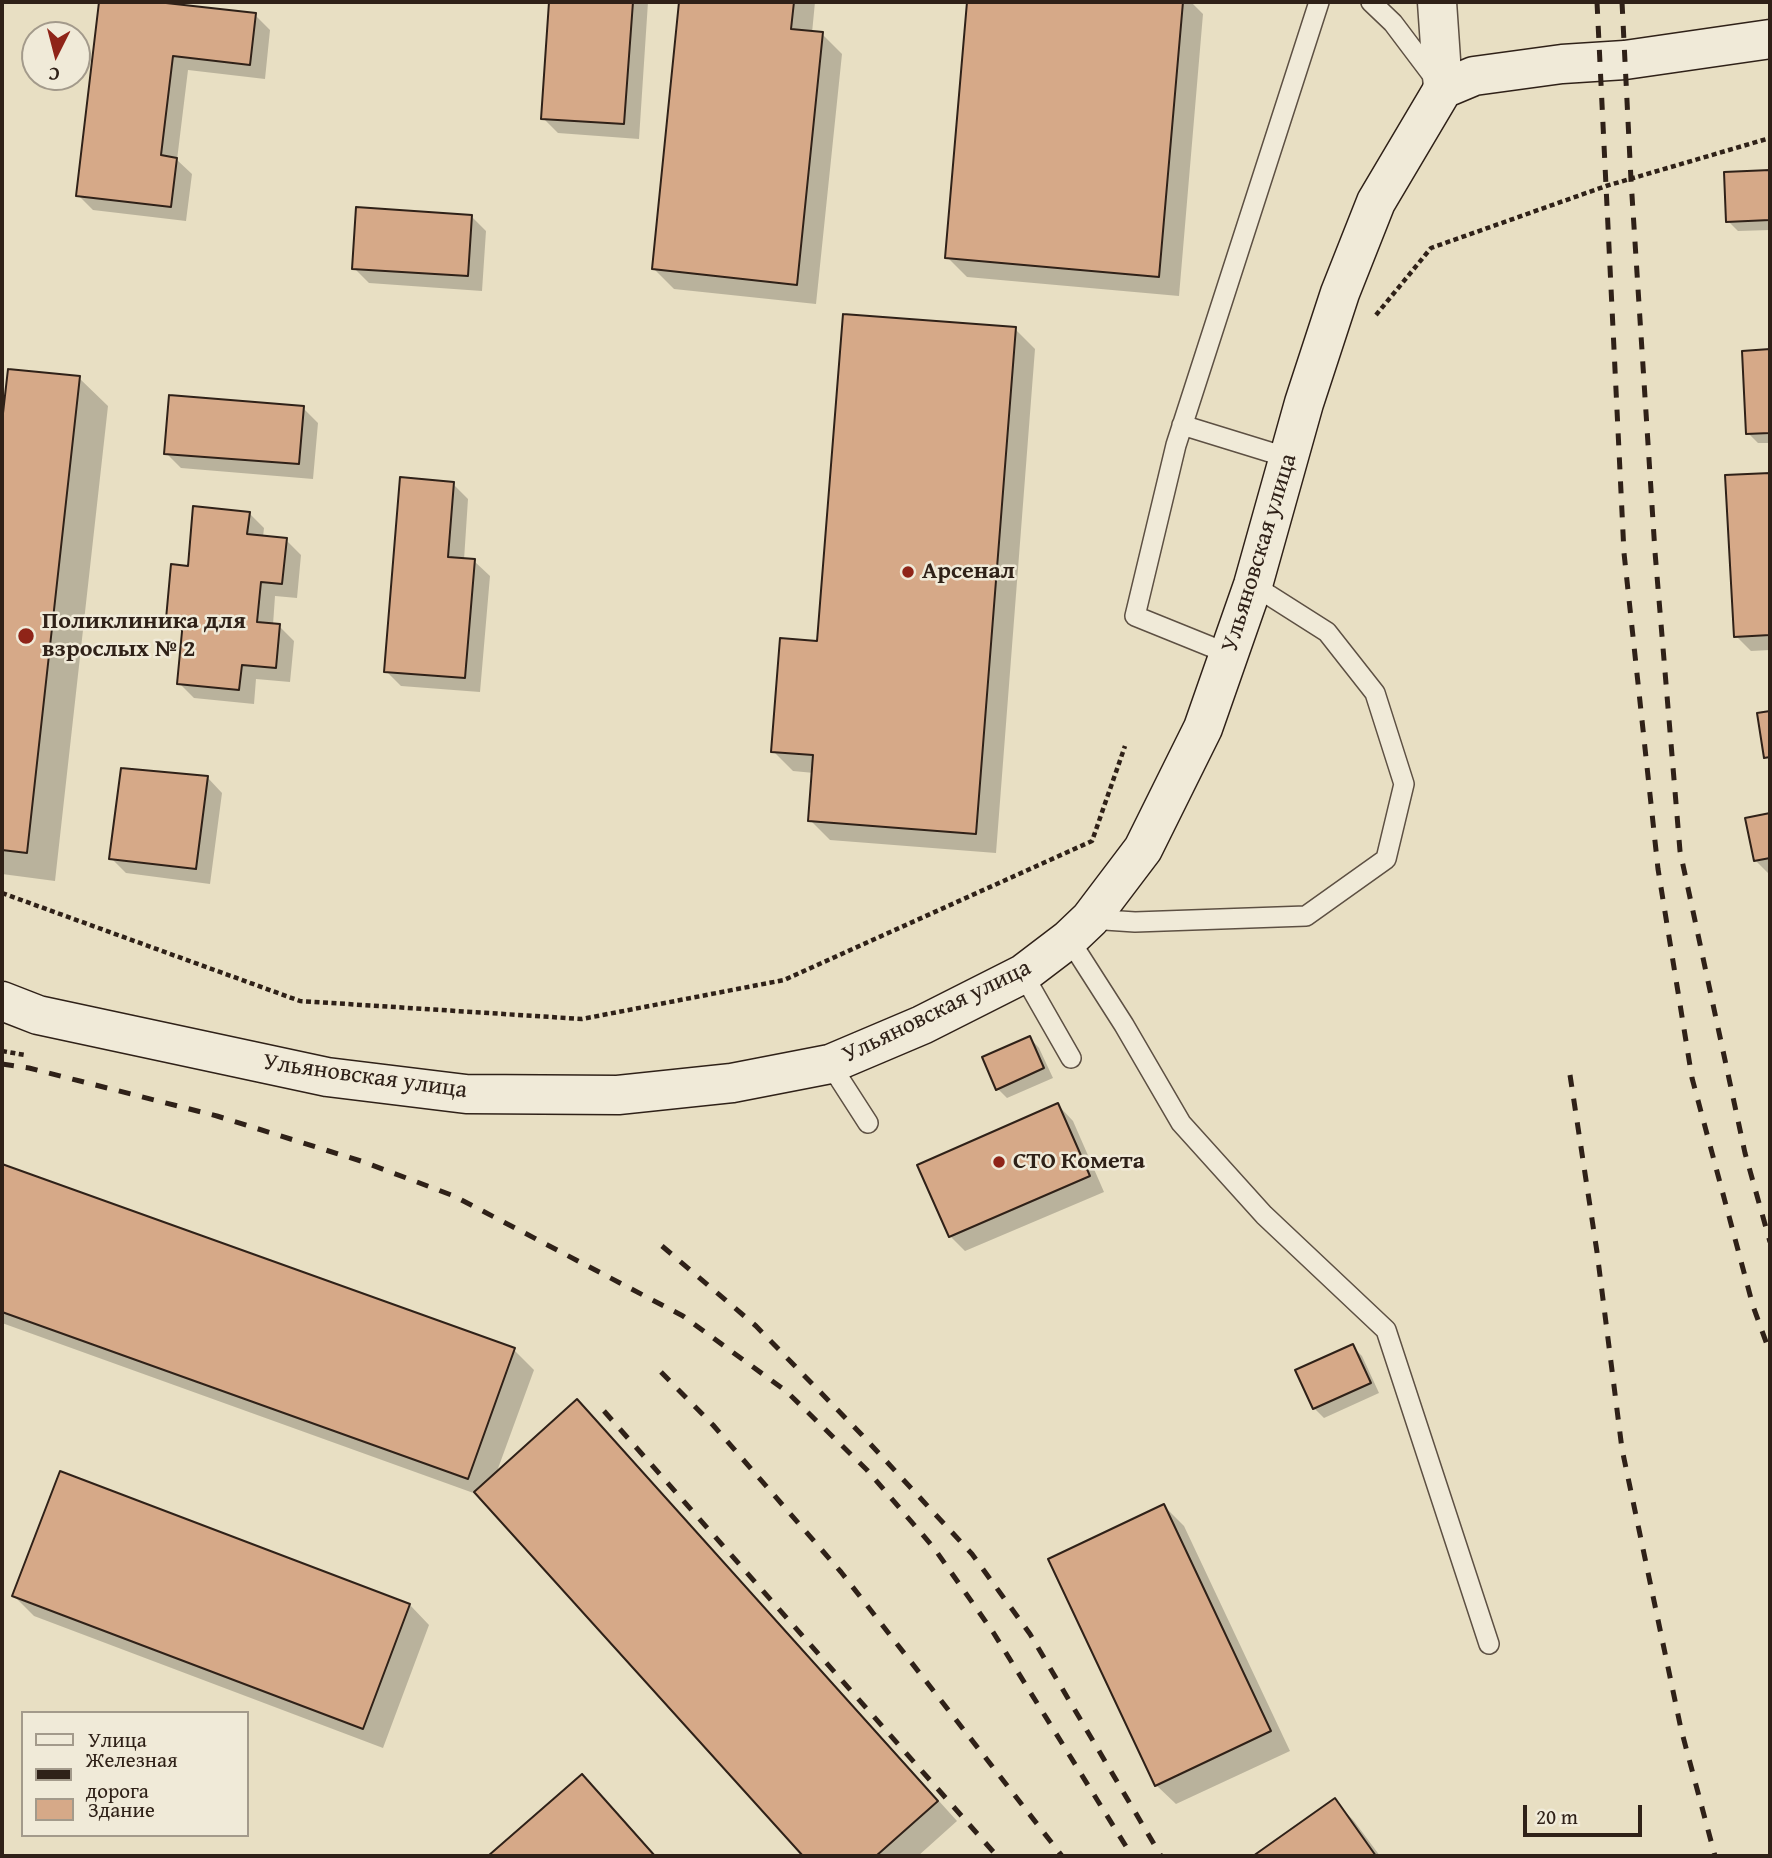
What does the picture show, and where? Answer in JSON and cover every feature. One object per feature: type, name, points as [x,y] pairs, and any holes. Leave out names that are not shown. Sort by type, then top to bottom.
[{"type":"main road","points":[[1437,2],[1443,89],[1475,76],[1562,64],[1625,60],[1770,39]]},
{"type":"main road","name":"Ульяновская улица","points":[[2,1001],[38,1015],[327,1077],[466,1094],[618,1095],[732,1083],[830,1063],[922,1025],[1023,974],[1080,929],[1143,849],[1203,729],[1253,585],[1304,403],[1340,293],[1376,202],[1443,89]]},
{"type":"lane","points":[[1229,654],[1135,616],[1182,425],[1319,2]]},
{"type":"lane","points":[[1371,2],[1394,23],[1443,89]]},
{"type":"lane","points":[[1182,425],[1289,458]]},
{"type":"lane","points":[[1253,585],[1327,632],[1376,693],[1404,783],[1386,859],[1306,916],[1135,922],[1080,929],[1124,1025],[1181,1123],[1264,1215],[1386,1330],[1489,1644]]},
{"type":"lane","points":[[1023,974],[1071,1058]]},
{"type":"lane","points":[[830,1063],[869,1123]]},
{"type":"path","points":[[1372,320],[1431,248],[1606,187],[1770,138]]},
{"type":"path","points":[[2,893],[300,1001],[582,1019],[784,980],[1092,841],[1125,746]]},
{"type":"building","points":[[99,2],[157,2],[256,13],[250,65],[173,56],[161,155],[177,158],[171,207],[76,196],[88,91],[91,91]]},
{"type":"building","points":[[549,2],[633,2],[624,124],[541,119]]},
{"type":"building","points":[[679,2],[794,2],[791,29],[823,32],[797,285],[652,269]]},
{"type":"building","points":[[967,2],[1183,2],[1159,277],[945,258]]},
{"type":"building","points":[[1770,170],[1770,220],[1726,222],[1724,172]]},
{"type":"building","points":[[356,207],[472,215],[468,276],[352,269]]},
{"type":"building","points":[[843,314],[1016,327],[976,834],[808,821],[813,755],[771,752],[780,638],[817,641]]},
{"type":"building","points":[[1770,349],[1770,433],[1746,434],[1742,351]]},
{"type":"building","name":"Поликлиника для взрослых № 2","points":[[8,369],[80,376],[27,853],[2,850],[2,422]]},
{"type":"building","points":[[169,395],[304,406],[299,464],[164,454]]},
{"type":"building","points":[[1770,473],[1770,635],[1734,637],[1725,475]]},
{"type":"building","points":[[400,477],[454,482],[448,557],[475,559],[465,678],[384,672]]},
{"type":"building","points":[[193,506],[250,512],[247,534],[287,538],[282,584],[261,582],[257,622],[280,624],[276,668],[242,665],[239,690],[177,684],[183,621],[166,619],[171,564],[188,566]]},
{"type":"building","points":[[1770,711],[1770,757],[1764,758],[1757,713]]},
{"type":"building","points":[[121,768],[208,776],[196,869],[109,859]]},
{"type":"building","points":[[1770,813],[1770,858],[1754,861],[1745,818]]},
{"type":"building","points":[[1030,1036],[1044,1068],[996,1090],[982,1057]]},
{"type":"building","points":[[1058,1103],[1090,1176],[949,1237],[917,1165]]},
{"type":"building","points":[[2,1164],[515,1348],[468,1479],[2,1312]]},
{"type":"building","points":[[1353,1344],[1371,1383],[1313,1409],[1295,1370]]},
{"type":"building","points":[[577,1399],[938,1801],[876,1856],[803,1856],[474,1492]]},
{"type":"building","points":[[60,1471],[410,1604],[363,1729],[12,1596]]},
{"type":"building","points":[[1164,1504],[1271,1731],[1155,1786],[1048,1559]]},
{"type":"building","points":[[582,1774],[655,1856],[488,1856]]},
{"type":"building","points":[[1335,1798],[1376,1856],[1253,1856]]},
{"type":"railway","points":[[1597,2],[1624,553],[1658,869],[1692,1078],[1753,1306],[1770,1353]]},
{"type":"railway","points":[[1622,2],[1655,552],[1680,851],[1745,1153],[1770,1242]]},
{"type":"railway","points":[[2,1064],[29,1068],[217,1116],[364,1162],[454,1196],[683,1316],[786,1391],[867,1470],[934,1548],[993,1632],[1132,1856]]},
{"type":"railway","points":[[1570,1075],[1597,1252],[1622,1449],[1681,1729],[1715,1856]]},
{"type":"railway","points":[[662,1246],[756,1326],[972,1554],[1030,1634],[1161,1856]]},
{"type":"railway","points":[[661,1372],[713,1425],[841,1572],[1062,1856]]},
{"type":"railway","points":[[604,1411],[997,1856]]},
{"type":"place","name":"Арсенал","points":[[908,572]]},
{"type":"place","name":"Поликлиника для взрослых № 2","points":[[26,636]]},
{"type":"place","name":"СТО Комета","points":[[999,1162]]}]
